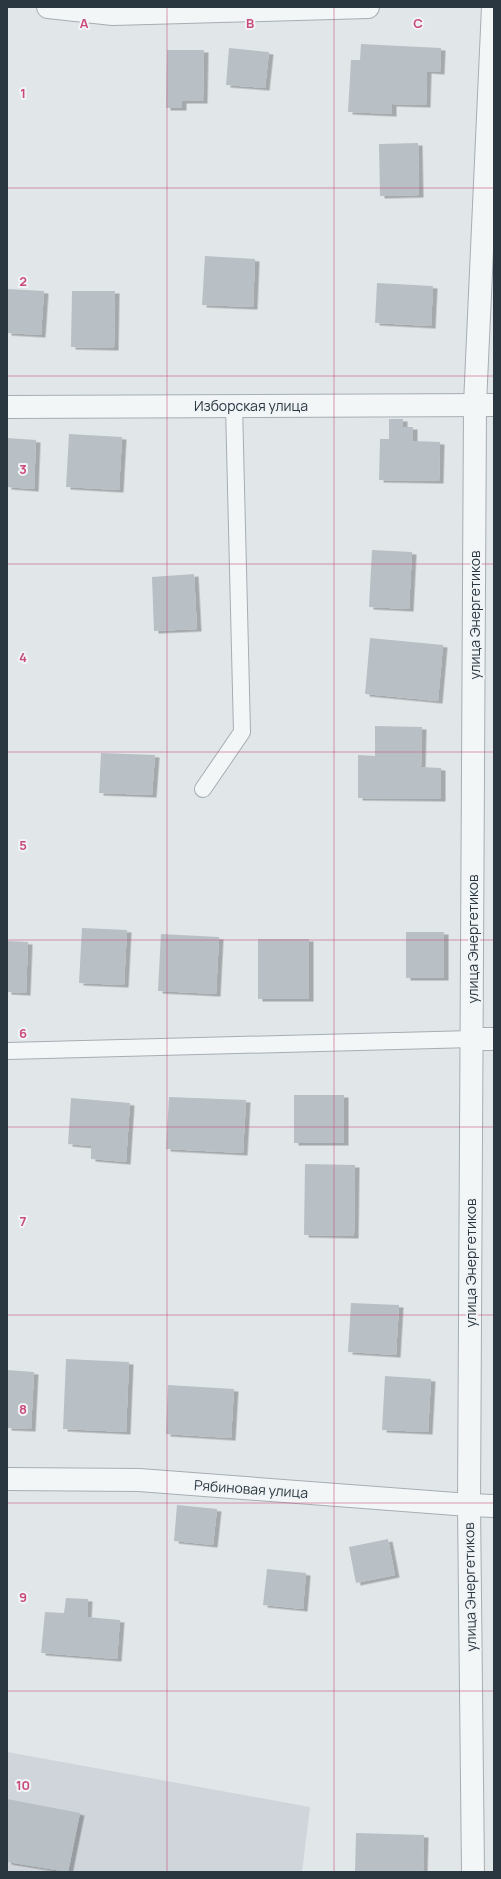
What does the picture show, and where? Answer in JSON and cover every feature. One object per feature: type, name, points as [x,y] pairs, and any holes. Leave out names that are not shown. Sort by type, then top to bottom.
[{"type":"street","points":[[48,7],[113,14],[368,7]]},
{"type":"street","name":"улица Энергетиков","points":[[473,1872],[469,1505],[483,1039],[485,404],[493,7]]},
{"type":"street","name":"Изборская улица","points":[[7,408],[485,404]]},
{"type":"street","name":"Рябиновая улица","points":[[7,1479],[139,1480],[494,1506]]},
{"type":"lane","points":[[203,789],[242,732],[234,406]]},
{"type":"lane","points":[[7,1051],[483,1039]]},
{"type":"shaded area","points":[[7,1752],[310,1807],[302,1872],[7,1872]]},
{"type":"building","points":[[361,44],[441,48],[440,72],[427,71],[426,105],[392,104],[392,114],[348,112],[351,60],[360,60]]},
{"type":"building","points":[[229,48],[269,52],[265,88],[226,85]]},
{"type":"building","points":[[167,50],[204,50],[203,101],[182,101],[182,108],[166,108]]},
{"type":"building","points":[[418,143],[419,195],[380,196],[379,144]]},
{"type":"building","points":[[205,256],[255,259],[253,307],[202,305]]},
{"type":"building","points":[[377,283],[433,286],[431,326],[375,323]]},
{"type":"building","points":[[7,289],[44,291],[41,335],[7,333]]},
{"type":"building","points":[[72,291],[115,291],[114,348],[71,347]]},
{"type":"building","points":[[389,419],[403,419],[403,427],[413,427],[413,441],[440,442],[439,481],[379,480],[380,439],[389,439]]},
{"type":"building","points":[[69,434],[122,437],[119,490],[66,487]]},
{"type":"building","points":[[7,438],[36,440],[34,489],[7,487]]},
{"type":"building","points":[[372,550],[412,552],[409,609],[369,607]]},
{"type":"building","points":[[194,574],[197,629],[154,631],[152,577]]},
{"type":"building","points":[[370,638],[443,645],[438,701],[365,694]]},
{"type":"building","points":[[375,726],[422,727],[421,767],[441,768],[441,799],[358,798],[358,755],[375,756]]},
{"type":"building","points":[[101,753],[155,755],[152,795],[99,793]]},
{"type":"building","points":[[82,928],[127,930],[124,985],[79,983]]},
{"type":"building","points":[[406,932],[444,932],[444,978],[406,978]]},
{"type":"building","points":[[161,934],[219,937],[216,994],[158,991]]},
{"type":"building","points":[[258,939],[309,939],[309,999],[258,999]]},
{"type":"building","points":[[7,941],[28,942],[26,993],[7,992]]},
{"type":"building","points":[[294,1095],[344,1095],[344,1143],[294,1143]]},
{"type":"building","points":[[169,1097],[246,1100],[243,1153],[166,1149]]},
{"type":"building","points":[[71,1098],[130,1103],[126,1162],[91,1159],[91,1146],[68,1144]]},
{"type":"building","points":[[305,1164],[355,1165],[354,1236],[304,1235]]},
{"type":"building","points":[[351,1303],[399,1305],[396,1355],[348,1352]]},
{"type":"building","points":[[66,1359],[129,1362],[126,1432],[63,1429]]},
{"type":"building","points":[[7,1370],[34,1372],[31,1429],[7,1428]]},
{"type":"building","points":[[385,1376],[431,1379],[428,1432],[382,1430]]},
{"type":"building","points":[[168,1385],[234,1389],[231,1438],[166,1434]]},
{"type":"building","points":[[177,1505],[217,1509],[213,1545],[174,1541]]},
{"type":"building","points":[[388,1539],[395,1575],[356,1583],[349,1547]]},
{"type":"building","points":[[267,1569],[306,1573],[303,1609],[263,1605]]},
{"type":"building","points":[[66,1598],[88,1599],[87,1617],[120,1620],[117,1659],[41,1653],[45,1612],[64,1613]]},
{"type":"building","points":[[7,1799],[80,1813],[68,1872],[7,1862]]},
{"type":"building","points":[[356,1833],[424,1835],[423,1872],[355,1872]]}]
